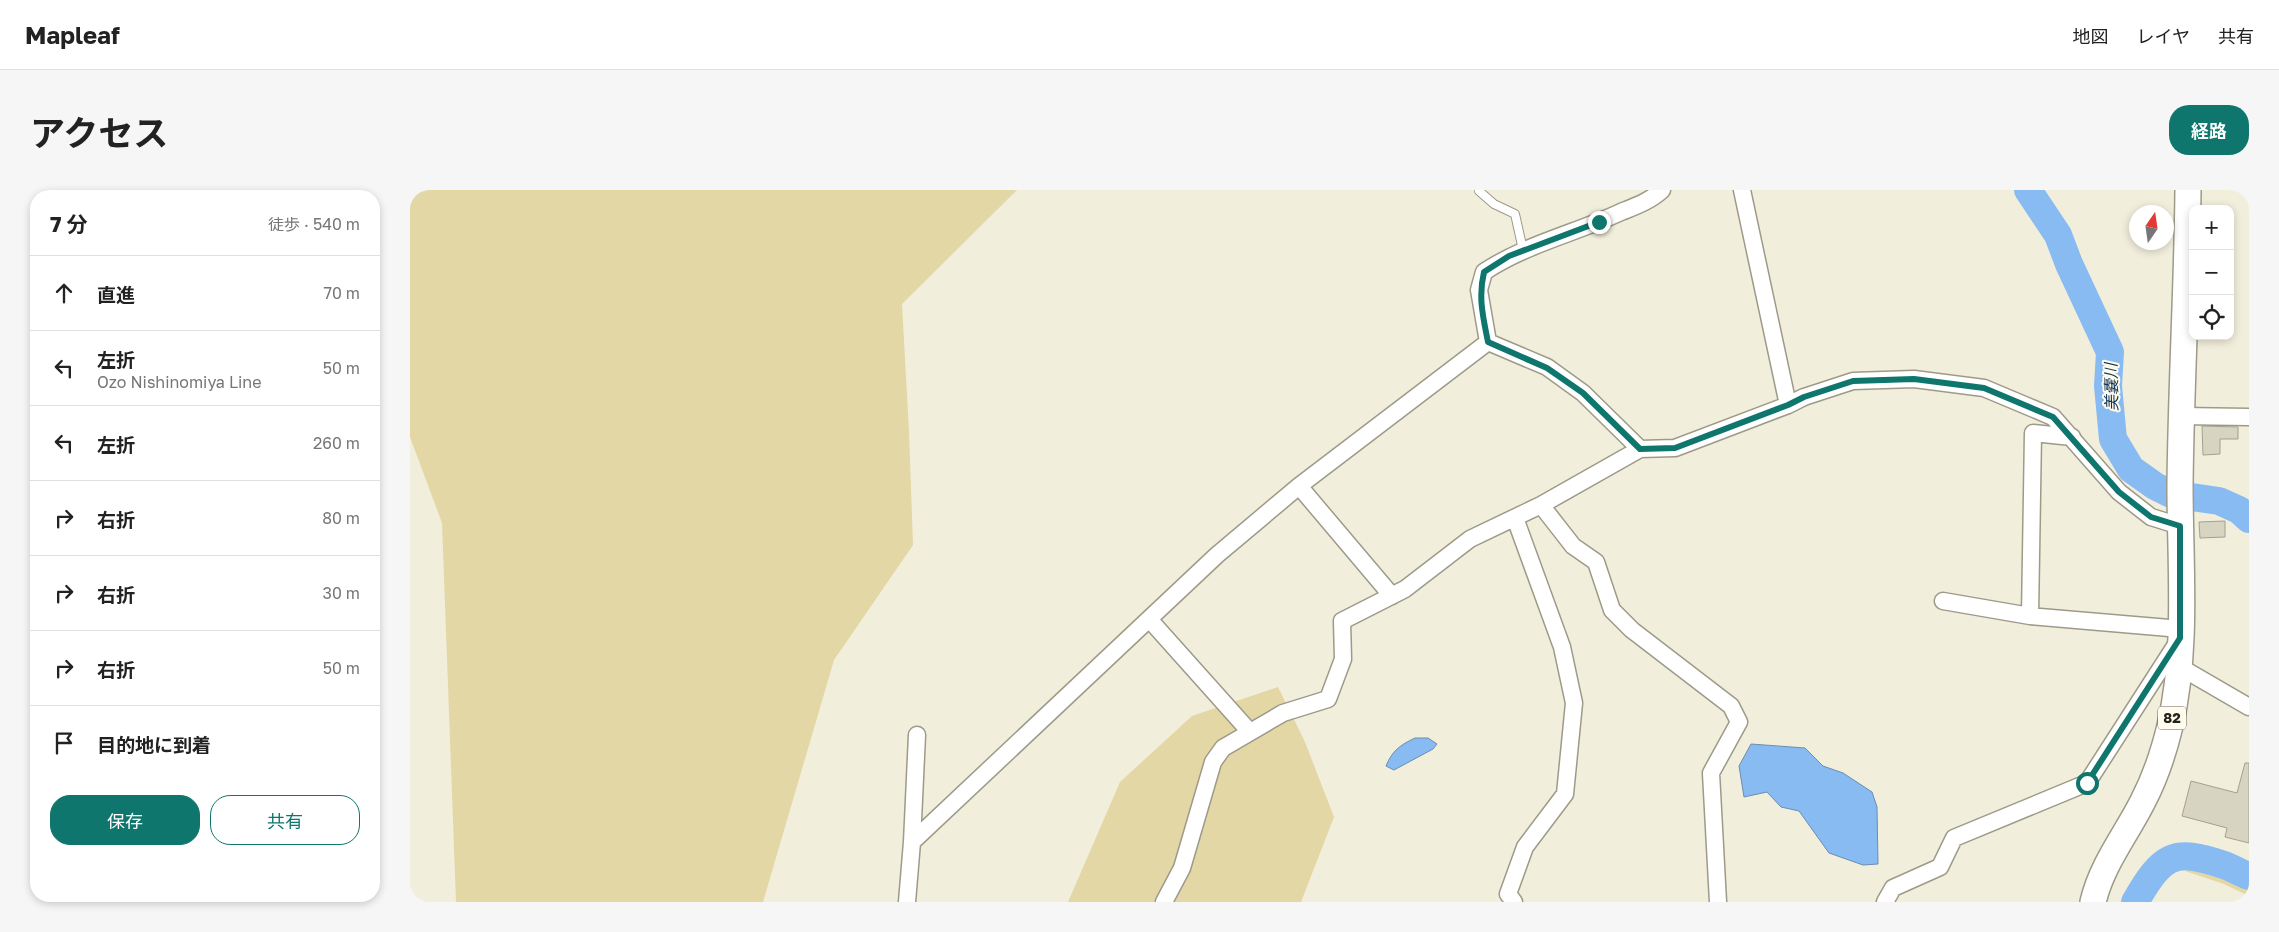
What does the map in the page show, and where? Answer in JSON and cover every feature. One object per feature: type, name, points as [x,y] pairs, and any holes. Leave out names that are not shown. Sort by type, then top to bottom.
[{"type":"main road","name":"82","points":[[2093,902],[2105,868],[2143,801],[2164,751],[2176,698],[2180,666],[2180,478],[2188,190]]},
{"type":"street","points":[[1742,190],[1788,405]]},
{"type":"street","points":[[1488,342],[1479,290],[1484,272],[1509,256],[1599,222],[1654,198],[1658,191]]},
{"type":"street","points":[[1488,342],[1547,368],[1583,393],[1640,449]]},
{"type":"street","points":[[912,842],[1217,554],[1299,486],[1488,342]]},
{"type":"street","points":[[1164,902],[1182,868],[1213,762],[1223,748],[1283,713],[1328,699],[1343,659],[1342,621],[1405,589],[1470,539],[1541,505],[1640,449],[1675,448],[1788,405],[1804,397],[1853,381],[1914,379],[1984,388],[2053,417],[2119,492],[2151,517],[2180,521]]},
{"type":"street","points":[[2182,416],[2249,417]]},
{"type":"street","points":[[2030,616],[2033,433],[2072,437]]},
{"type":"street","points":[[1299,486],[1392,596]]},
{"type":"street","points":[[1541,505],[1573,546],[1596,562],[1612,610],[1632,630],[1731,706],[1739,722],[1711,773],[1718,902]]},
{"type":"street","points":[[1514,902],[1508,894],[1525,846],[1565,794],[1574,704],[1562,647],[1515,518]]},
{"type":"street","points":[[1885,902],[1893,888],[1940,867],[1954,838],[2087,783],[2180,634],[2030,616],[1943,601]]},
{"type":"street","points":[[1149,619],[1250,732]]},
{"type":"street","points":[[2180,666],[2249,707]]},
{"type":"street","points":[[908,902],[917,735]]},
{"type":"lane","points":[[1479,190],[1494,204],[1514,214],[1523,250]]},
{"type":"shaded area","points":[[410,190],[1017,190],[902,304],[913,545],[834,660],[763,902],[456,902],[442,523],[410,437]]},
{"type":"shaded area","points":[[1278,687],[1305,742],[1334,817],[1301,902],[1068,902],[1120,782],[1192,716]]},
{"type":"shaded area","points":[[2188,861],[2213,867],[2236,878],[2249,881],[2249,896],[2224,884],[2185,871]]},
{"type":"water","points":[[1415,738],[1428,738],[1437,744],[1433,749],[1394,770],[1386,766],[1397,749]]},
{"type":"water","points":[[1751,744],[1805,748],[1823,766],[1843,773],[1872,792],[1877,807],[1878,864],[1863,865],[1829,853],[1799,811],[1781,807],[1767,792],[1744,797],[1739,766]]},
{"type":"building","points":[[2202,426],[2238,427],[2238,439],[2220,439],[2220,454],[2203,455]]},
{"type":"building","points":[[2225,521],[2225,537],[2200,538],[2199,522]]},
{"type":"building","points":[[2245,763],[2249,763],[2249,843],[2225,837],[2227,828],[2182,816],[2191,781],[2237,793]]},
{"type":"waterway","name":"美嚢川","points":[[2028,190],[2058,235],[2069,264],[2110,352],[2108,386],[2113,439],[2131,469],[2155,486],[2171,494],[2219,501],[2239,510],[2249,519]]},
{"type":"waterway","name":"美嚢川","points":[[2135,902],[2144,886],[2161,865],[2180,857],[2206,860],[2227,866],[2249,876]]},
{"type":"route","points":[[1599,222],[1509,256],[1484,272],[1479,290],[1481,308],[1488,342],[1547,368],[1583,393],[1640,449],[1675,448],[1788,405],[1804,397],[1853,381],[1914,379],[1984,388],[2053,417],[2119,492],[2151,517],[2180,526],[2180,638],[2087,783]]}]
